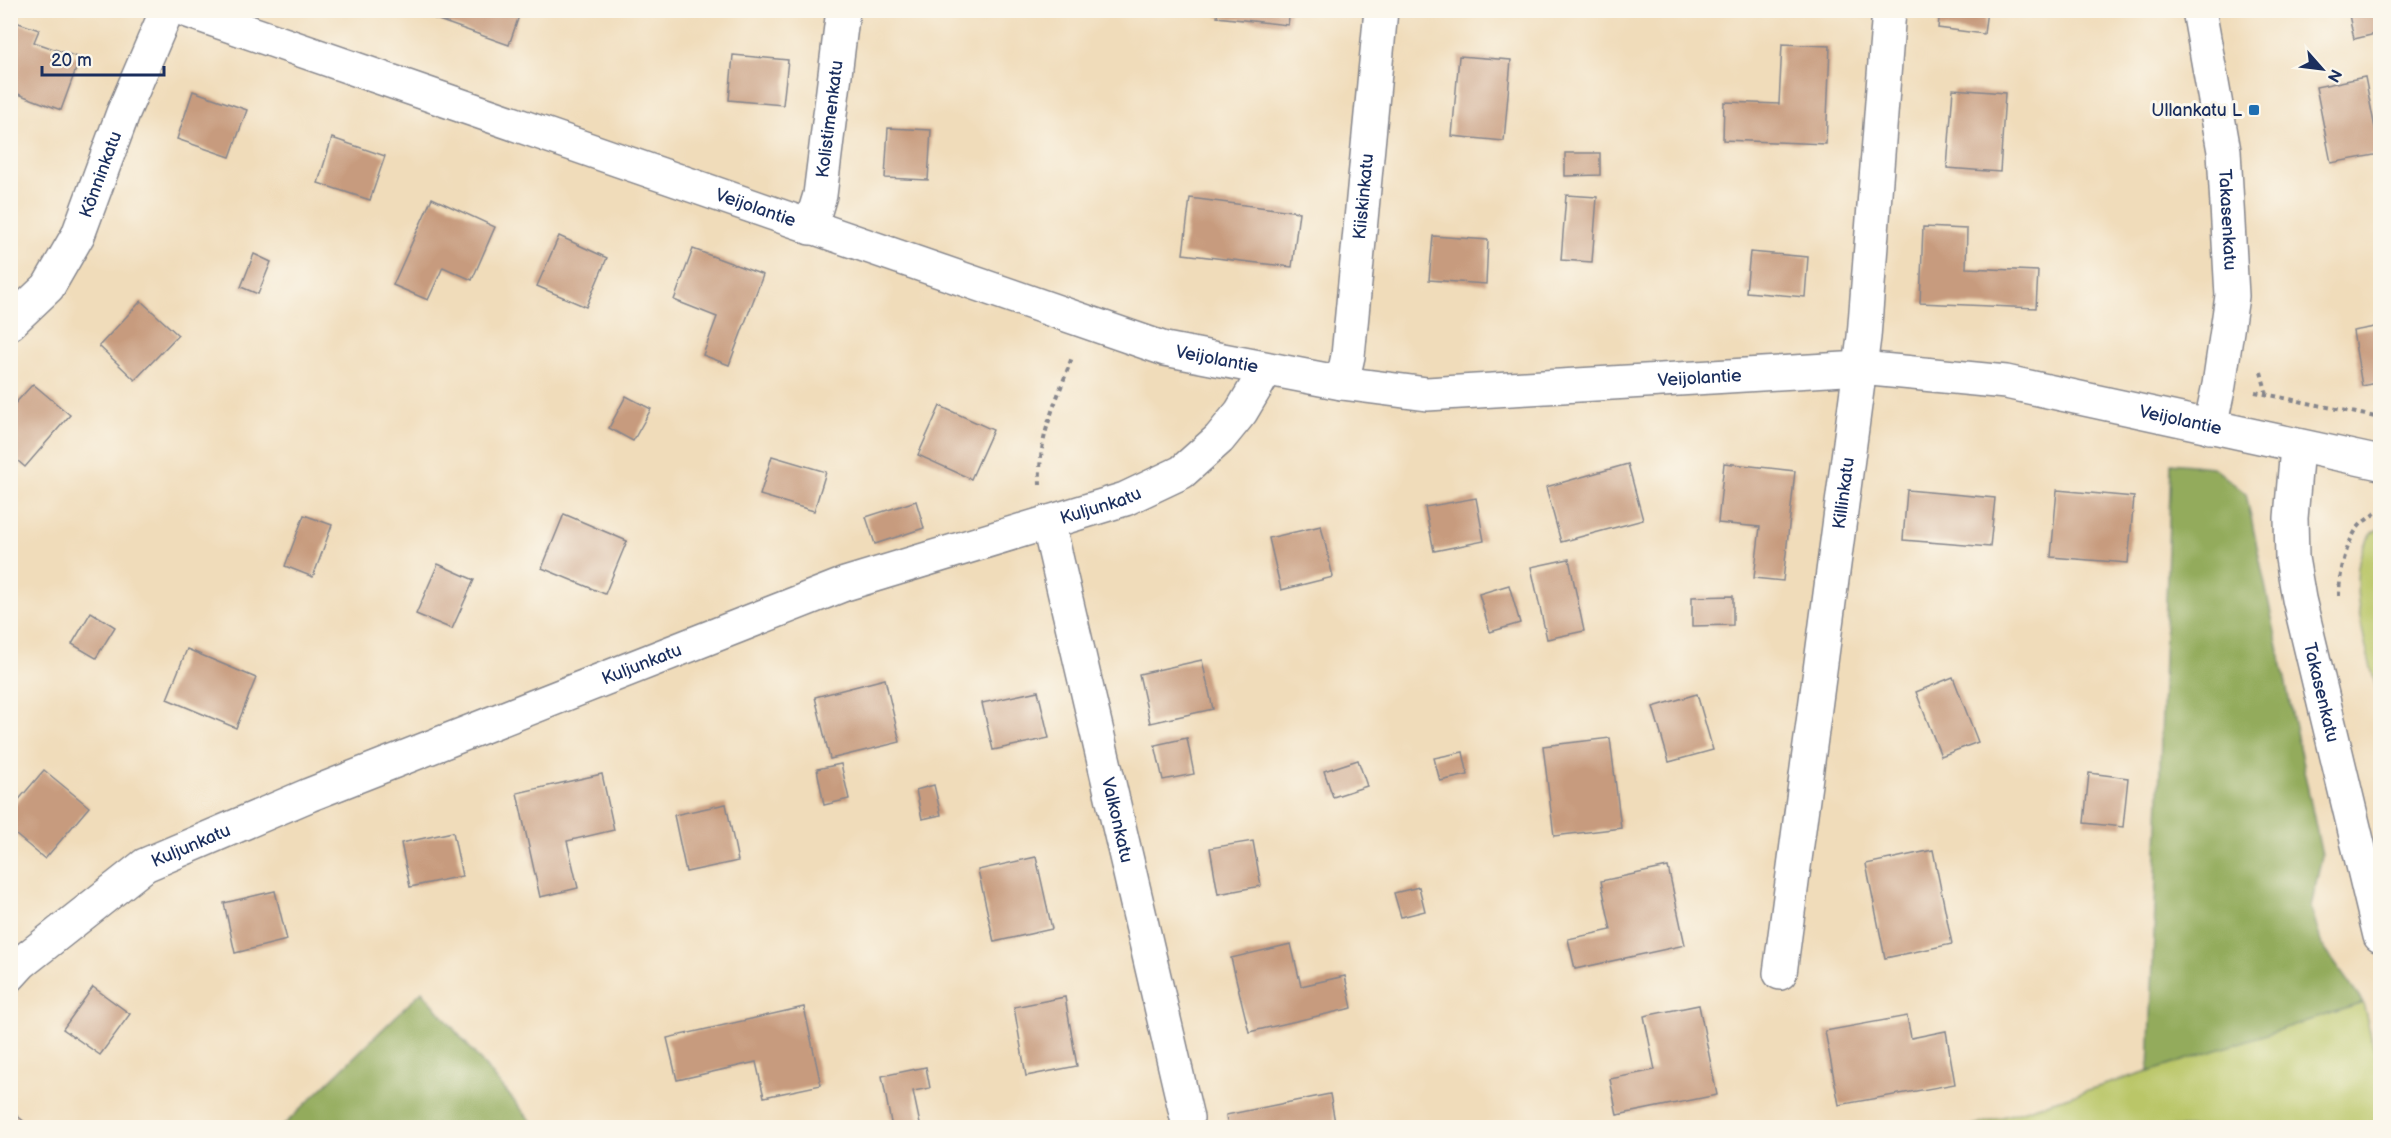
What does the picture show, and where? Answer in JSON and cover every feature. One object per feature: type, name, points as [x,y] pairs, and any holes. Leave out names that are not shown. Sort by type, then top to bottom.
[{"type":"street","name":"Könninkatu","points":[[10,323],[48,287],[78,235],[123,113],[167,10]]},
{"type":"street","name":"Veijolantie","points":[[185,10],[1165,349],[1266,370],[1427,394],[1861,368],[2006,382],[2297,447],[2380,463]]},
{"type":"street","name":"Kolistimenkatu","points":[[810,228],[820,195],[843,10]]},
{"type":"street","name":"Kiiskinkatu","points":[[1342,383],[1348,356],[1381,10]]},
{"type":"street","name":"Killinkatu","points":[[1780,973],[1861,368],[1889,10]]},
{"type":"street","name":"Takasenkatu","points":[[2199,10],[2224,152],[2232,296],[2219,385],[2210,428]]},
{"type":"street","name":"Kuljunkatu","points":[[10,975],[21,963],[145,865],[309,795],[845,584],[1125,499],[1182,472],[1226,430],[1266,370]]},
{"type":"street","name":"Takasenkatu","points":[[2297,447],[2291,518],[2292,558],[2297,589],[2380,936]]},
{"type":"street","name":"Valkonkatu","points":[[1048,522],[1186,1118]]},
{"type":"path","points":[[1048,522],[1040,486],[1039,458],[1048,419],[1085,322]]},
{"type":"path","points":[[2219,385],[2380,418]]},
{"type":"path","points":[[2340,599],[2339,581],[2347,550],[2360,525],[2380,510]]},
{"type":"green space","points":[[2171,463],[2213,467],[2246,494],[2322,856],[2311,907],[2322,945],[2363,1003],[2149,1072]]},
{"type":"green space","points":[[2380,528],[2380,704],[2364,637],[2357,584],[2359,561],[2366,542]]},
{"type":"green space","points":[[422,991],[536,1127],[282,1127]]},
{"type":"green space","points":[[2363,1003],[2380,1074],[2380,1127],[1968,1128]]},
{"type":"building","points":[[429,10],[521,10],[509,45],[427,16]]},
{"type":"building","points":[[1218,10],[1290,10],[1288,25],[1217,17]]},
{"type":"building","points":[[1940,10],[1987,10],[1984,34],[1938,28]]},
{"type":"building","points":[[2348,10],[2380,10],[2380,33],[2354,39]]},
{"type":"building","points":[[10,20],[39,30],[34,42],[80,58],[61,110],[10,91]]},
{"type":"building","points":[[1782,44],[1830,46],[1826,144],[1723,140],[1724,102],[1779,104]]},
{"type":"building","points":[[733,55],[788,60],[783,105],[729,100]]},
{"type":"building","points":[[1459,56],[1511,60],[1504,141],[1452,136]]},
{"type":"building","points":[[2365,77],[2380,154],[2331,163],[2316,87]]},
{"type":"building","points":[[1953,89],[2005,93],[2000,172],[1947,168]]},
{"type":"building","points":[[193,91],[247,110],[230,157],[177,139]]},
{"type":"building","points":[[888,128],[931,130],[928,180],[885,178]]},
{"type":"building","points":[[332,138],[385,156],[370,200],[318,183]]},
{"type":"building","points":[[1565,153],[1600,153],[1600,175],[1565,176]]},
{"type":"building","points":[[1566,195],[1597,197],[1592,262],[1561,260]]},
{"type":"building","points":[[432,198],[495,227],[472,280],[443,267],[428,300],[393,285]]},
{"type":"building","points":[[1190,198],[1299,212],[1292,267],[1183,254]]},
{"type":"building","points":[[1923,227],[1967,229],[1966,268],[2038,271],[2036,308],[1920,303]]},
{"type":"building","points":[[559,236],[607,258],[586,307],[537,286]]},
{"type":"building","points":[[1433,236],[1488,240],[1486,284],[1429,280]]},
{"type":"building","points":[[693,249],[763,275],[729,365],[703,355],[717,317],[674,300]]},
{"type":"building","points":[[1750,252],[1808,257],[1805,297],[1746,292]]},
{"type":"building","points":[[254,254],[271,262],[258,294],[241,287]]},
{"type":"building","points":[[141,301],[178,335],[135,380],[99,346]]},
{"type":"building","points":[[2380,326],[2380,382],[2362,386],[2353,331]]},
{"type":"building","points":[[33,384],[70,415],[25,467],[10,454],[10,409]]},
{"type":"building","points":[[626,396],[651,409],[633,441],[609,428]]},
{"type":"building","points":[[940,406],[993,430],[971,479],[918,455]]},
{"type":"building","points":[[772,456],[826,472],[814,511],[760,495]]},
{"type":"building","points":[[1724,463],[1795,471],[1783,581],[1754,578],[1760,527],[1718,523]]},
{"type":"building","points":[[1628,464],[1643,520],[1561,542],[1546,487]]},
{"type":"building","points":[[1907,490],[1995,498],[1990,547],[1903,540]]},
{"type":"building","points":[[2057,490],[2134,497],[2128,563],[2051,557]]},
{"type":"building","points":[[1476,498],[1484,541],[1434,551],[1425,507]]},
{"type":"building","points":[[916,501],[924,528],[875,544],[866,517]]},
{"type":"building","points":[[564,514],[627,541],[605,594],[542,568]]},
{"type":"building","points":[[304,515],[332,525],[313,577],[285,566]]},
{"type":"building","points":[[1321,526],[1333,577],[1281,590],[1269,538]]},
{"type":"building","points":[[1569,559],[1584,631],[1547,639],[1531,567]]},
{"type":"building","points":[[438,564],[474,580],[452,629],[416,614]]},
{"type":"building","points":[[1509,585],[1520,623],[1490,632],[1479,594]]},
{"type":"building","points":[[1733,596],[1733,625],[1692,626],[1692,597]]},
{"type":"building","points":[[91,612],[115,627],[96,658],[72,644]]},
{"type":"building","points":[[187,649],[256,678],[236,728],[167,699]]},
{"type":"building","points":[[1202,660],[1213,709],[1150,723],[1139,674]]},
{"type":"building","points":[[1953,677],[1978,742],[1941,756],[1916,692]]},
{"type":"building","points":[[885,679],[900,742],[830,759],[815,697]]},
{"type":"building","points":[[1038,691],[1049,738],[993,750],[982,703]]},
{"type":"building","points":[[1697,694],[1713,750],[1669,762],[1653,707]]},
{"type":"building","points":[[1187,738],[1194,774],[1163,780],[1155,745]]},
{"type":"building","points":[[1610,738],[1621,828],[1554,836],[1543,746]]},
{"type":"building","points":[[1463,752],[1468,775],[1440,781],[1434,758]]},
{"type":"building","points":[[1358,760],[1367,786],[1333,797],[1324,771]]},
{"type":"building","points":[[841,764],[849,799],[824,805],[817,769]]},
{"type":"building","points":[[44,770],[89,807],[45,859],[10,830],[10,810]]},
{"type":"building","points":[[2089,773],[2128,778],[2123,827],[2084,823]]},
{"type":"building","points":[[602,774],[614,830],[567,841],[578,888],[540,897],[517,793]]},
{"type":"building","points":[[934,785],[941,815],[922,819],[916,790]]},
{"type":"building","points":[[726,804],[738,861],[686,872],[674,815]]},
{"type":"building","points":[[453,832],[462,876],[410,887],[401,843]]},
{"type":"building","points":[[1253,841],[1261,886],[1218,894],[1210,848]]},
{"type":"building","points":[[1933,850],[1952,944],[1885,958],[1866,864]]},
{"type":"building","points":[[1036,857],[1052,929],[994,942],[978,870]]},
{"type":"building","points":[[1668,867],[1685,945],[1575,969],[1568,939],[1611,930],[1601,881]]},
{"type":"building","points":[[1419,887],[1425,911],[1401,917],[1394,893]]},
{"type":"building","points":[[275,891],[287,940],[235,953],[224,903]]},
{"type":"building","points":[[1291,944],[1301,986],[1345,976],[1352,1008],[1249,1032],[1231,958]]},
{"type":"building","points":[[93,987],[130,1014],[100,1055],[63,1029]]},
{"type":"building","points":[[1065,997],[1077,1066],[1026,1076],[1014,1007]]},
{"type":"building","points":[[1699,1005],[1717,1095],[1617,1115],[1610,1079],[1655,1070],[1644,1016]]},
{"type":"building","points":[[804,1007],[821,1085],[764,1097],[756,1062],[677,1080],[667,1038]]},
{"type":"building","points":[[1907,1016],[1911,1038],[1946,1031],[1955,1084],[1839,1105],[1825,1031]]},
{"type":"building","points":[[926,1067],[930,1088],[913,1091],[920,1124],[892,1128],[882,1076]]},
{"type":"building","points":[[1330,1094],[1336,1128],[1228,1128],[1226,1115]]},
{"type":"building","points":[[10,1110],[32,1128],[10,1128]]},
{"type":"place","name":"Ullankatu L","points":[[2254,110]]}]
